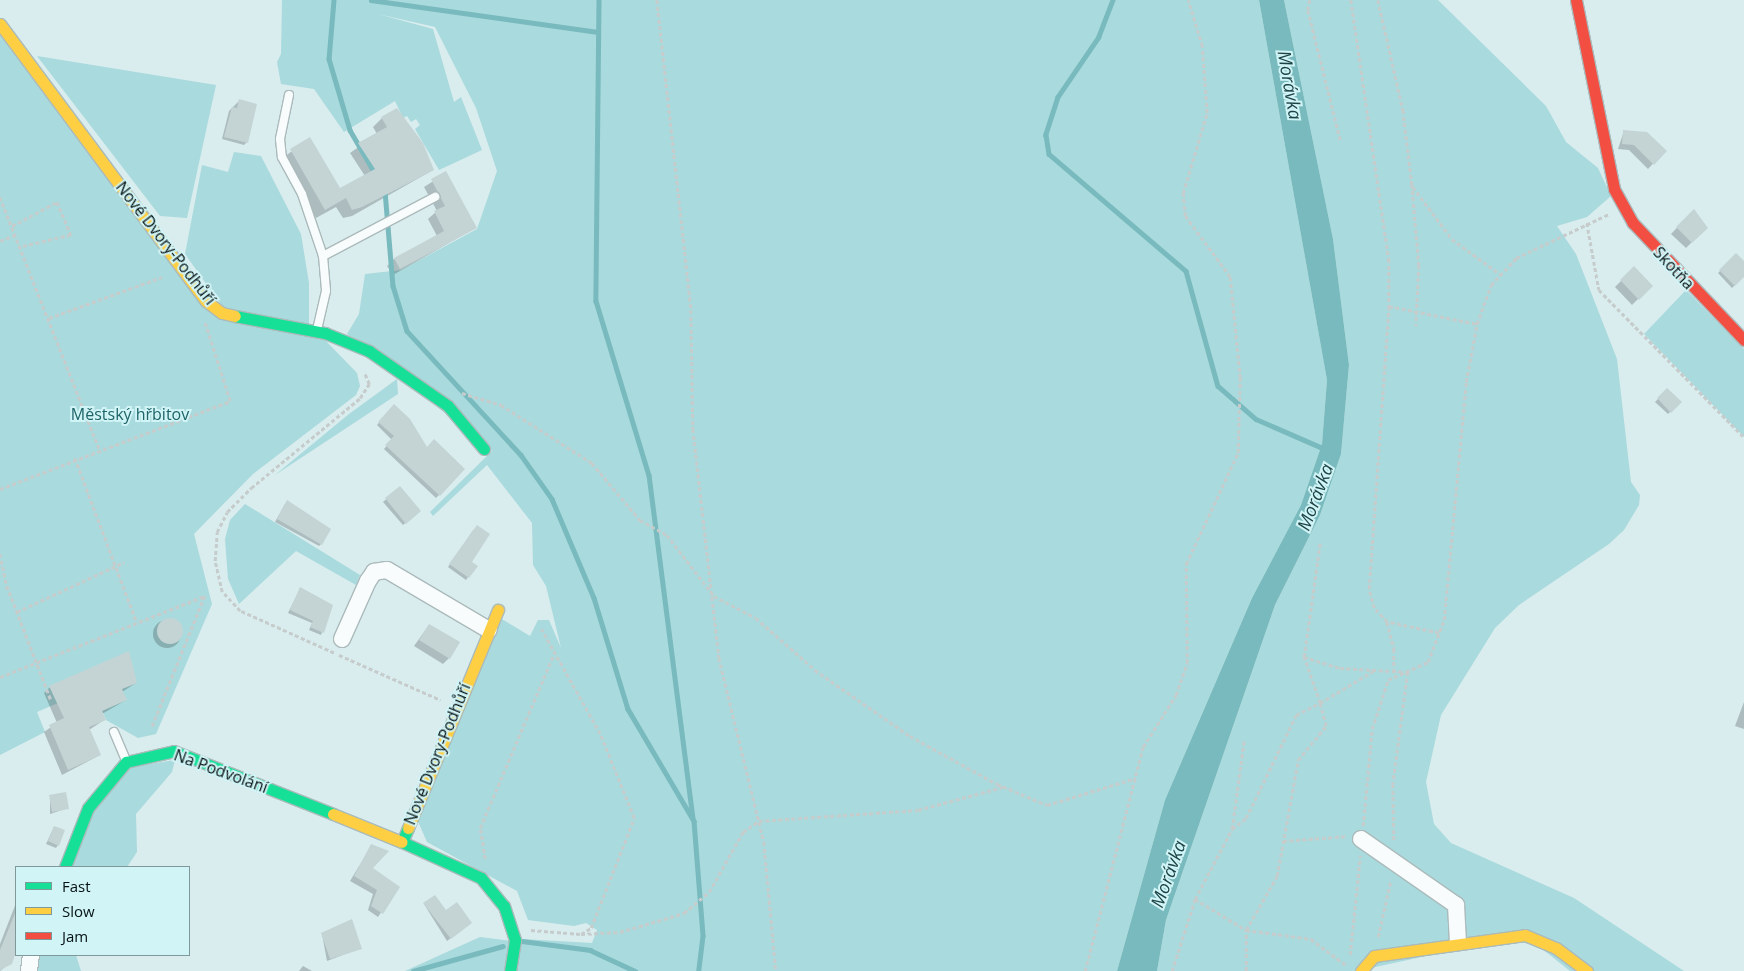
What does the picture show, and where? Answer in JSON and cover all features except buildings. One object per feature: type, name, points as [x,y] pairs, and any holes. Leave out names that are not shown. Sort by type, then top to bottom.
[{"type":"street","name":"Skotňa","points":[[1576,0],[1614,189],[1623,206],[1673,269],[1744,340]]},
{"type":"street","name":"Nové Dvory-Podhůří","points":[[0,24],[206,301],[222,313],[316,332],[369,351],[440,400],[484,448]]},
{"type":"street","points":[[342,639],[368,581],[374,572],[387,570],[489,630]]},
{"type":"street","name":"Nové Dvory-Podhůří","points":[[498,610],[402,842],[481,878],[504,906],[512,929],[515,940],[510,971]]},
{"type":"street","name":"Na Podvolání","points":[[126,762],[174,750],[402,842]]},
{"type":"street","points":[[65,866],[88,808],[126,762]]},
{"type":"street","points":[[1361,839],[1456,905],[1458,942]]},
{"type":"street","points":[[1361,970],[1374,956],[1458,942],[1525,935],[1556,948],[1587,971]]},
{"type":"street","points":[[29,971],[30,956]]},
{"type":"lane","points":[[289,94],[280,138],[282,158],[302,194],[323,256],[326,292],[316,332]]},
{"type":"lane","points":[[323,256],[435,197]]},
{"type":"lane","points":[[114,732],[126,762]]},
{"type":"path","points":[[658,0],[692,310],[692,429],[714,596],[719,658],[759,821],[776,971]]},
{"type":"path","points":[[1085,971],[1143,747],[1176,696],[1188,663],[1186,564],[1238,453],[1240,393],[1230,277],[1185,216],[1182,193],[1206,112],[1202,46],[1188,0]]},
{"type":"path","points":[[1310,0],[1308,10],[1341,142]]},
{"type":"path","points":[[1351,0],[1389,258],[1388,306],[1370,588],[1374,608],[1387,622],[1394,649],[1394,672]]},
{"type":"path","points":[[1378,0],[1403,110],[1412,184],[1418,265],[1416,326]]},
{"type":"path","points":[[1412,184],[1452,239],[1501,275]]},
{"type":"path","points":[[0,196],[99,448]]},
{"type":"path","points":[[12,226],[57,202],[71,235],[21,247]]},
{"type":"path","points":[[1348,967],[1372,729],[1388,680],[1428,662],[1439,632],[1477,324],[1491,285],[1516,258],[1623,206]]},
{"type":"path","points":[[1587,223],[1598,290],[1744,437]]},
{"type":"path","points":[[0,241],[16,235]]},
{"type":"path","points":[[49,318],[162,277]]},
{"type":"path","points":[[0,489],[99,448],[230,401],[201,311],[206,301]]},
{"type":"path","points":[[1388,306],[1477,324]]},
{"type":"path","points":[[359,366],[369,384],[360,398],[227,512],[216,542],[222,592],[240,612],[457,706]]},
{"type":"path","points":[[458,391],[501,405],[592,463],[640,520],[673,542],[714,596],[756,618],[815,670],[910,736],[1004,787],[1047,805],[1136,778]]},
{"type":"path","points":[[75,458],[137,623]]},
{"type":"path","points":[[1246,971],[1246,930],[1277,876],[1298,760],[1326,726],[1304,657],[1320,543]]},
{"type":"path","points":[[0,554],[17,612],[51,700]]},
{"type":"path","points":[[17,612],[124,562]]},
{"type":"path","points":[[0,677],[205,596],[206,601],[152,728]]},
{"type":"path","points":[[1387,622],[1439,632]]},
{"type":"path","points":[[541,629],[553,656],[600,734],[634,818],[591,928],[581,934]]},
{"type":"path","points":[[488,866],[480,828],[553,656]]},
{"type":"path","points":[[1304,657],[1340,668],[1408,672]]},
{"type":"path","points":[[1232,829],[1246,818],[1296,715],[1320,703],[1374,670]]},
{"type":"path","points":[[1374,956],[1395,862],[1392,784],[1408,672]]},
{"type":"path","points":[[1172,971],[1195,899],[1232,829],[1244,740]]},
{"type":"path","points":[[512,929],[581,934],[620,932],[684,913],[709,892],[743,832],[759,821],[918,810],[1004,787]]},
{"type":"path","points":[[1283,841],[1348,836],[1361,839]]},
{"type":"path","points":[[1195,899],[1246,930],[1311,939],[1348,967],[1361,970]]},
{"type":"green space","points":[[282,0],[1259,0],[1327,380],[1322,444],[1301,505],[1252,598],[1165,800],[1117,971],[517,971],[522,939],[592,943],[597,930],[586,923],[574,926],[528,920],[517,891],[427,842],[416,817],[497,616],[530,636],[538,620],[549,620],[561,648],[546,586],[533,565],[532,523],[487,465],[433,516],[430,512],[492,451],[347,334],[359,314],[365,274],[401,270],[477,229],[497,171],[476,108],[435,27],[378,14],[433,29],[454,102],[461,97],[482,150],[439,170],[415,129],[420,125],[416,119],[411,122],[407,116],[403,118],[395,101],[344,132],[314,89],[281,84],[277,62],[281,54]]},
{"type":"green space","points":[[1284,0],[1438,0],[1546,106],[1566,142],[1598,168],[1611,196],[1587,217],[1557,226],[1576,254],[1617,359],[1631,482],[1640,495],[1639,505],[1624,530],[1609,544],[1519,605],[1495,628],[1441,715],[1426,782],[1434,824],[1451,843],[1574,898],[1684,971],[1570,971],[1541,948],[1509,938],[1357,971],[1157,971],[1166,920],[1275,605],[1320,515],[1341,454],[1349,365],[1333,239]]},
{"type":"green space","name":"Městský hřbitov","points":[[0,35],[202,306],[324,339],[357,373],[360,386],[356,395],[253,474],[194,534],[212,604],[156,734],[138,738],[106,720],[93,688],[37,712],[45,732],[0,755]]},
{"type":"green space","points":[[37,56],[216,85],[187,218],[160,216]]},
{"type":"green space","points":[[234,152],[261,156],[301,234],[309,283],[309,326],[224,309],[185,254],[202,165],[228,172]]},
{"type":"green space","points":[[1686,290],[1744,349],[1744,437],[1644,334]]},
{"type":"green space","points":[[397,379],[398,394],[275,475],[349,414]]},
{"type":"green space","points":[[245,504],[360,575],[356,585],[296,551],[239,604],[228,579],[225,539],[230,520]]},
{"type":"green space","points":[[175,760],[172,772],[136,814],[137,852],[128,866],[71,866],[88,818],[124,768]]},
{"type":"green space","points":[[480,937],[512,941],[507,971],[405,971]]},
{"type":"green space","points":[[36,956],[76,956],[81,971],[34,971]]},
{"type":"water","name":"Morávka","points":[[1259,0],[1284,0],[1333,239],[1349,365],[1341,454],[1320,515],[1275,605],[1166,920],[1157,971],[1117,971],[1165,800],[1252,598],[1301,505],[1322,444],[1327,380]]},
{"type":"waterway","points":[[334,0],[329,59],[350,130],[376,175]]},
{"type":"waterway","points":[[371,0],[598,32]]},
{"type":"waterway","points":[[599,0],[596,301],[649,475],[693,818]]},
{"type":"waterway","points":[[1113,0],[1099,37],[1058,97],[1046,135],[1049,154],[1186,271],[1218,386],[1256,419],[1325,449]]},
{"type":"waterway","points":[[385,191],[393,286],[407,331],[521,455],[552,499],[594,598],[628,709],[694,821],[703,936],[699,971]]},
{"type":"waterway","points":[[522,941],[590,950],[635,971]]},
{"type":"waterway","points":[[413,971],[503,946]]},
{"type":"traffic: fast","points":[[235,316],[325,333],[369,351],[448,406],[484,449]]},
{"type":"traffic: fast","points":[[65,866],[88,808],[126,762],[174,751],[333,814]]},
{"type":"traffic: fast","points":[[408,828],[402,842],[481,878],[504,906],[515,940],[510,971]]},
{"type":"traffic: slow","points":[[0,24],[206,301],[222,313],[235,316]]},
{"type":"traffic: slow","points":[[408,828],[498,610]]},
{"type":"traffic: slow","points":[[333,814],[402,842]]},
{"type":"traffic: slow","points":[[1361,971],[1374,956],[1525,935],[1556,948],[1587,971]]},
{"type":"traffic: jam","points":[[1576,0],[1614,189],[1633,223],[1744,340]]}]
